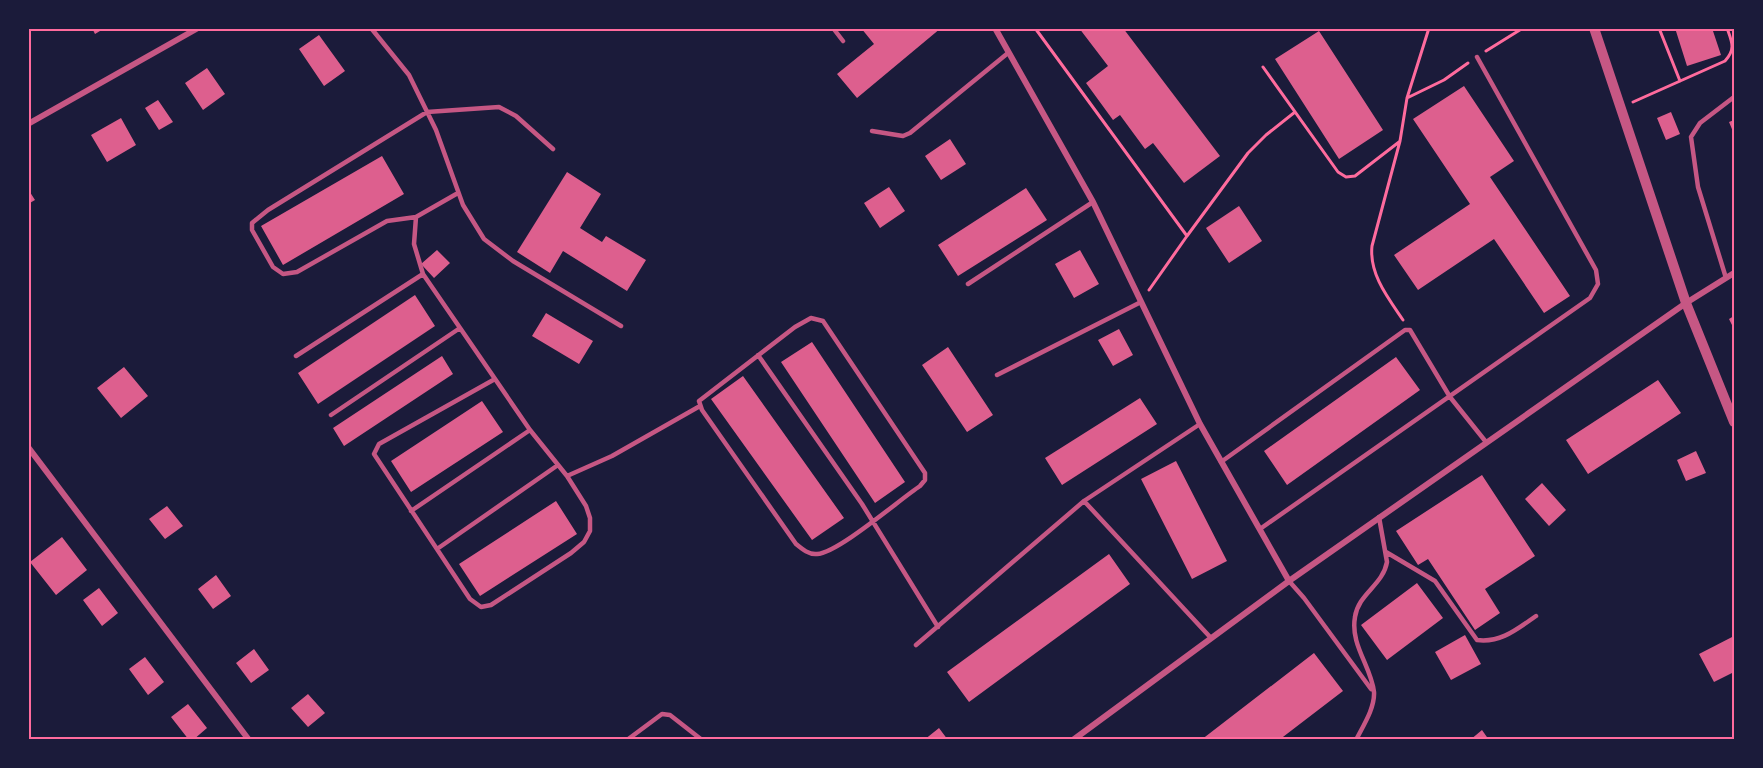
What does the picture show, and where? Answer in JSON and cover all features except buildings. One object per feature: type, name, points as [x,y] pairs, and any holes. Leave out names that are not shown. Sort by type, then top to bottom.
[{"type":"street","points":[[28,124],[198,28]]},
{"type":"street","points":[[995,28],[1093,202],[1200,424],[1289,581]]},
{"type":"street","points":[[1594,28],[1686,303],[1734,422]]},
{"type":"street","points":[[1073,740],[1379,517],[1686,303],[1734,273]]},
{"type":"street","points":[[28,447],[249,740]]},
{"type":"lane","points":[[371,28],[408,75],[436,130],[463,205],[484,239],[498,251],[621,326]]},
{"type":"lane","points":[[833,28],[843,41]]},
{"type":"lane","points":[[872,131],[903,136],[910,133],[1008,53]]},
{"type":"lane","points":[[1260,529],[1590,298],[1598,284],[1596,270],[1477,57]]},
{"type":"lane","points":[[1726,278],[1698,187],[1691,137],[1700,123],[1734,97]]},
{"type":"lane","points":[[458,193],[416,217],[387,221],[297,272],[283,274],[273,267],[252,230],[252,223],[268,210],[427,112],[499,107],[516,116],[553,149]]},
{"type":"lane","points":[[968,284],[1093,202]]},
{"type":"lane","points":[[416,217],[414,244],[423,274],[530,430],[567,476],[586,506],[590,518],[590,531],[584,542],[571,553],[491,605],[481,607],[470,599],[374,454],[379,444],[495,379]]},
{"type":"lane","points":[[296,356],[423,274]]},
{"type":"lane","points":[[997,375],[1141,302]]},
{"type":"lane","points":[[811,318],[823,321],[925,473],[925,480],[873,522],[831,550],[816,554],[806,552],[796,544],[700,406],[699,401],[705,395],[758,355],[811,318]]},
{"type":"lane","points":[[331,415],[460,328]]},
{"type":"lane","points":[[1221,462],[1399,332],[1410,330],[1450,397],[1486,442]]},
{"type":"lane","points":[[758,355],[862,504],[938,627]]},
{"type":"lane","points":[[567,476],[612,456],[700,406]]},
{"type":"lane","points":[[916,645],[1084,501],[1200,424]]},
{"type":"lane","points":[[411,511],[530,430]]},
{"type":"lane","points":[[436,549],[558,465]]},
{"type":"lane","points":[[1084,501],[1211,639]]},
{"type":"lane","points":[[1356,740],[1370,712],[1374,693],[1357,646],[1354,616],[1362,599],[1383,576],[1387,562],[1379,517]]},
{"type":"lane","points":[[1386,552],[1436,581],[1478,640],[1498,639],[1536,615]]},
{"type":"lane","points":[[1289,581],[1374,693]]},
{"type":"lane","points":[[627,740],[663,714],[670,715],[702,740]]},
{"type":"path","points":[[1035,28],[1187,236]]},
{"type":"path","points":[[1410,330],[1374,273],[1370,259],[1371,246],[1400,141],[1407,98],[1429,28]]},
{"type":"path","points":[[1407,98],[1444,80],[1523,28]]},
{"type":"path","points":[[1659,28],[1680,81]]},
{"type":"path","points":[[1621,109],[1644,96],[1725,61],[1733,47],[1726,28]]},
{"type":"path","points":[[1263,67],[1338,172],[1346,177],[1355,176],[1400,141]]},
{"type":"path","points":[[1141,302],[1248,153],[1295,111]]}]
